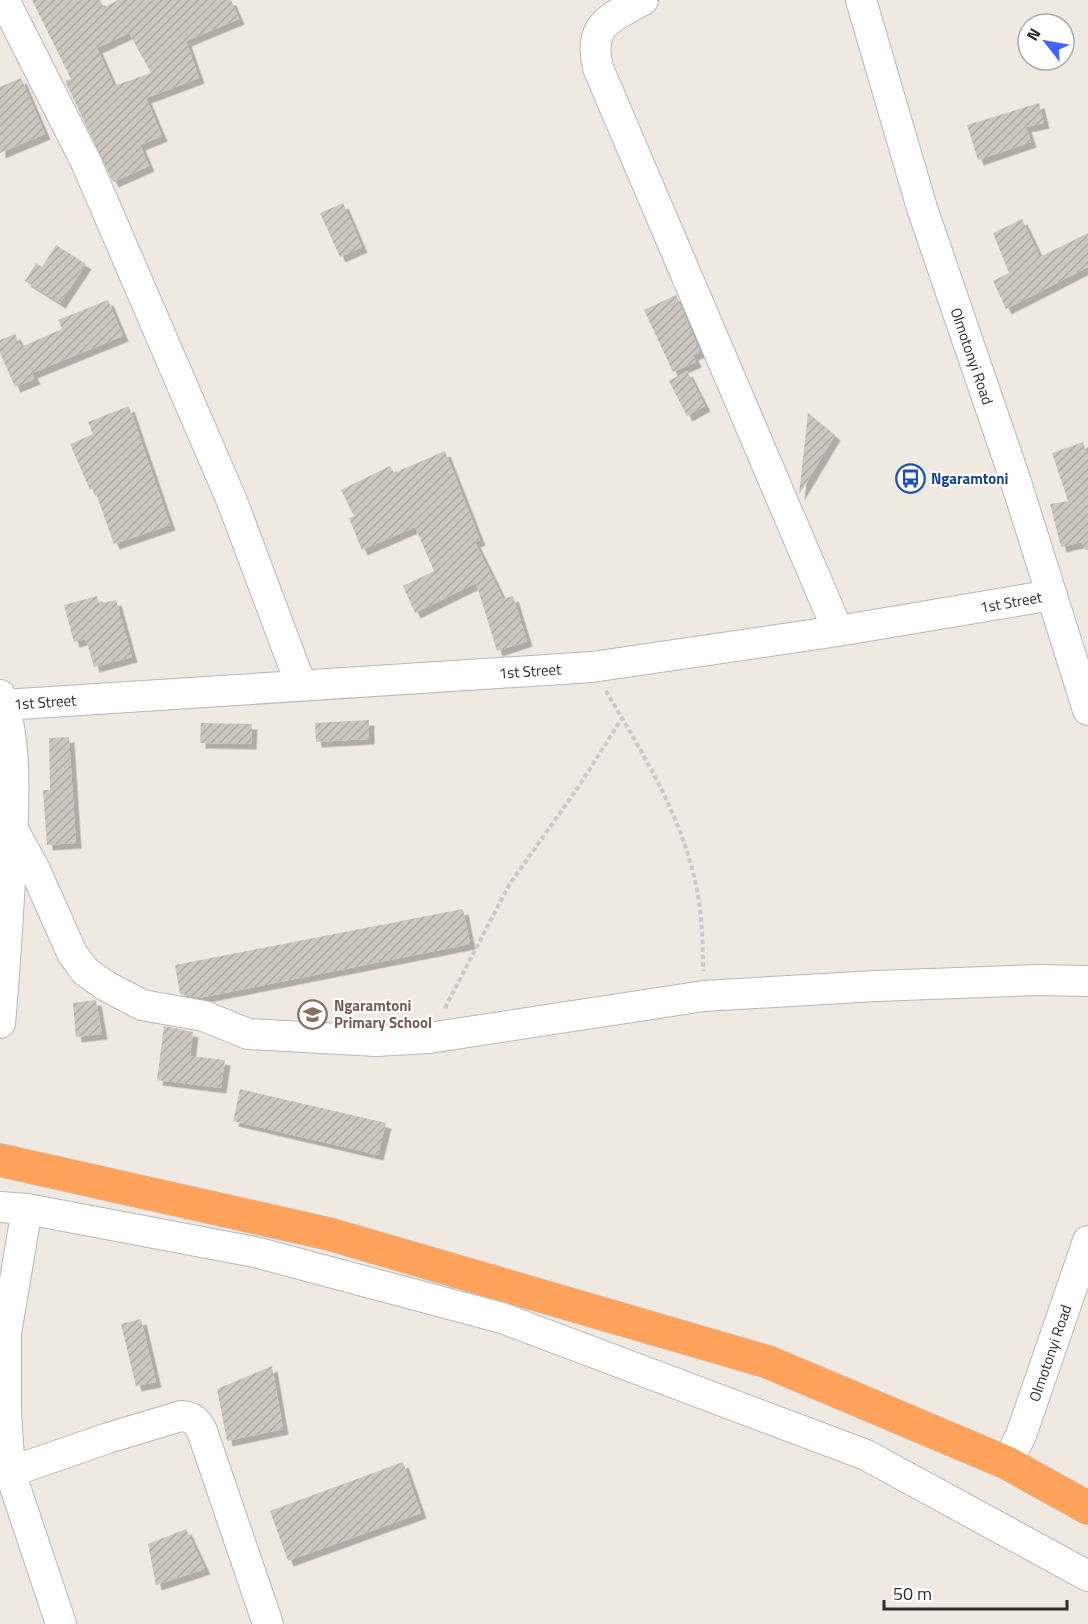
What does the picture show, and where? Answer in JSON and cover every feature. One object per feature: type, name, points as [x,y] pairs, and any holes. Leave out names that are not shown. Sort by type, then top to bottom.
[{"type":"highway","points":[[0,1160],[329,1234],[768,1362],[1007,1463],[1088,1508]]},
{"type":"street","points":[[4,0],[91,173],[232,501],[301,685]]},
{"type":"street","points":[[643,0],[609,19],[600,28],[595,38],[594,51],[598,68],[838,631]]},
{"type":"street","name":"Olmotonyi Road","points":[[861,0],[922,208],[1052,595],[1088,710]]},
{"type":"street","name":"1st Street","points":[[2,700],[592,667],[838,631],[1052,595]]},
{"type":"street","points":[[0,1023],[12,828],[13,768],[2,700]]},
{"type":"street","points":[[12,828],[35,870],[72,952],[85,971],[106,986],[142,1005],[204,1016],[248,1034],[376,1041],[429,1038],[704,996],[876,986],[1038,980],[1088,981]]},
{"type":"street","points":[[61,1624],[10,1473],[6,1413],[6,1333],[13,1208],[255,1252],[502,1318],[866,1455],[1088,1576]]},
{"type":"street","name":"Olmotonyi Road","points":[[1007,1463],[1021,1435],[1088,1241]]},
{"type":"street","points":[[10,1473],[108,1438],[181,1416],[190,1417],[197,1422],[202,1431],[268,1624]]},
{"type":"path","points":[[592,667],[648,761],[679,827],[696,883],[702,923],[704,996]]},
{"type":"path","points":[[429,1038],[509,885],[579,786],[622,717]]},
{"type":"building","points":[[32,0],[100,0],[104,8],[118,0],[231,0],[239,19],[186,41],[199,78],[146,98],[162,136],[140,145],[149,166],[113,182],[65,81],[71,79]],"holes":[[[129,33],[151,73],[114,86],[97,48]]]},
{"type":"building","points":[[21,78],[45,134],[0,153],[0,87]]},
{"type":"building","points":[[1039,103],[1044,123],[1026,127],[1031,142],[978,160],[967,125]]},
{"type":"building","points":[[343,203],[362,247],[340,257],[320,213]]},
{"type":"building","points":[[1022,219],[1040,257],[1088,233],[1088,267],[1006,309],[993,281],[1009,273],[993,233]]},
{"type":"building","points":[[56,245],[86,264],[60,303],[25,281],[36,263],[42,267]]},
{"type":"building","points":[[676,295],[700,352],[693,355],[696,362],[673,372],[644,310]]},
{"type":"building","points":[[108,300],[123,336],[32,373],[35,379],[15,387],[0,353],[0,340],[15,334],[21,347],[62,329],[58,320]]},
{"type":"building","points":[[687,371],[705,406],[687,416],[669,381]]},
{"type":"building","points":[[129,406],[170,525],[114,544],[94,488],[90,490],[70,444],[93,434],[88,422]]},
{"type":"building","points":[[808,413],[835,435],[799,495]]},
{"type":"building","points":[[1083,442],[1088,457],[1088,550],[1085,550],[1082,542],[1061,547],[1050,504],[1068,501],[1052,453]]},
{"type":"building","points":[[445,451],[480,540],[475,542],[503,599],[513,596],[527,641],[497,651],[476,583],[415,613],[403,586],[434,571],[415,527],[362,550],[349,518],[354,516],[341,490],[390,466],[394,473]]},
{"type":"building","points":[[97,596],[99,604],[116,600],[132,657],[94,667],[86,639],[74,642],[64,605]]},
{"type":"building","points":[[369,720],[369,739],[316,742],[315,723]]},
{"type":"building","points":[[201,723],[252,724],[251,744],[200,743]]},
{"type":"building","points":[[69,737],[76,843],[47,845],[43,790],[50,790],[49,738]]},
{"type":"building","points":[[463,909],[470,944],[199,998],[180,994],[175,965]]},
{"type":"building","points":[[96,1000],[102,1034],[76,1037],[73,1003]]},
{"type":"building","points":[[164,1026],[193,1032],[190,1056],[225,1060],[221,1088],[157,1080]]},
{"type":"building","points":[[240,1089],[386,1123],[378,1155],[233,1121]]},
{"type":"building","points":[[141,1319],[156,1382],[136,1386],[121,1324]]},
{"type":"building","points":[[272,1366],[283,1429],[227,1441],[217,1389]]},
{"type":"building","points":[[403,1462],[421,1513],[288,1561],[270,1511]]},
{"type":"building","points":[[186,1529],[205,1569],[156,1585],[148,1544]]},
{"type":"place","name":"Ngaramtoni","points":[[910,478]]},
{"type":"place","name":"Ngaramtoni Primary School","points":[[313,1014]]}]
